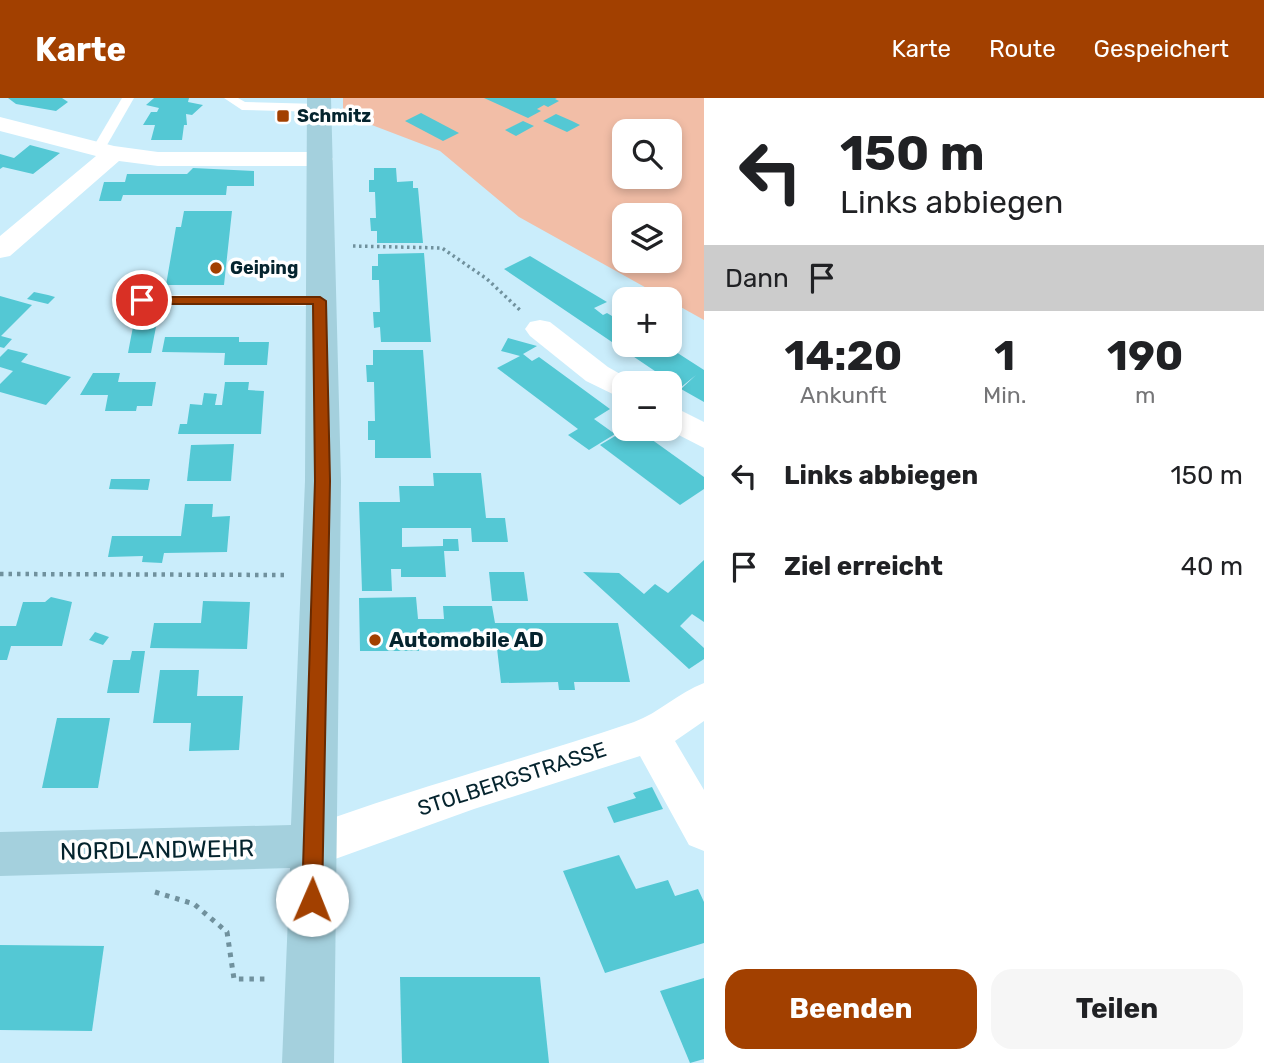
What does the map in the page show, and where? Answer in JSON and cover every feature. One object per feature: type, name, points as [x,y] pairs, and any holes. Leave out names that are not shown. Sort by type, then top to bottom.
[{"type":"street","points":[[308,1063],[323,481],[319,103]]},
{"type":"street","points":[[0,124],[106,151],[158,159],[321,159]]},
{"type":"street","points":[[0,250],[106,151]]},
{"type":"street","points":[[540,329],[612,383]]},
{"type":"street","points":[[682,423],[704,437]]},
{"type":"street","name":"STOLBERGSTRASSE","points":[[313,846],[474,790],[650,735],[704,700]]},
{"type":"street","points":[[650,735],[704,831]]},
{"type":"street","name":"NORDLANDWEHR","points":[[0,853],[313,846]]},
{"type":"lane","points":[[106,151],[128,98]]},
{"type":"lane","points":[[230,98],[242,106],[319,103]]},
{"type":"lane","points":[[142,300],[320,301]]},
{"type":"path","points":[[320,246],[442,248],[487,279],[540,329]]},
{"type":"path","points":[[0,574],[320,575]]},
{"type":"path","points":[[153,891],[194,904],[227,932],[234,979],[310,980]]},
{"type":"shaded area","points":[[343,98],[704,98],[704,320],[682,308],[682,287],[645,287],[620,273],[682,273],[682,203],[612,203],[612,269],[519,217],[440,151],[343,114]]},
{"type":"building","points":[[8,98],[62,98],[68,102],[56,111],[16,104]]},
{"type":"building","points":[[154,98],[189,98],[188,102],[203,105],[192,115],[186,114],[187,125],[184,125],[182,140],[151,140],[155,125],[143,125],[151,112],[157,112],[159,108],[146,105]]},
{"type":"building","points":[[484,98],[557,98],[555,99],[559,101],[548,107],[544,105],[537,109],[541,111],[528,118]]},
{"type":"building","points":[[421,113],[459,133],[443,141],[405,121]]},
{"type":"building","points":[[556,114],[580,125],[567,132],[543,121]]},
{"type":"building","points":[[523,121],[534,126],[516,136],[505,130]]},
{"type":"building","points":[[30,145],[60,153],[33,174],[3,167],[0,169],[0,154],[14,158]]},
{"type":"building","points":[[193,168],[254,171],[254,186],[227,186],[226,195],[123,195],[121,201],[99,201],[104,182],[125,182],[127,174],[187,174]]},
{"type":"building","points":[[374,168],[396,168],[397,182],[413,181],[413,188],[418,188],[423,243],[377,243],[377,231],[371,231],[370,218],[376,218],[375,192],[369,192],[369,180],[374,180]]},
{"type":"building","points":[[184,211],[232,211],[224,285],[166,285],[176,227],[181,227]]},
{"type":"building","points":[[424,253],[431,342],[381,342],[380,327],[374,328],[373,312],[380,312],[379,280],[372,280],[372,266],[378,266],[378,254]]},
{"type":"building","points":[[530,256],[607,302],[594,308],[603,315],[607,313],[612,316],[612,342],[504,269]]},
{"type":"building","points":[[34,292],[55,297],[48,304],[27,299]]},
{"type":"building","points":[[0,296],[32,305],[1,336],[12,339],[4,348],[0,347]]},
{"type":"building","points":[[135,316],[158,316],[151,353],[128,353]]},
{"type":"building","points":[[165,337],[239,337],[239,342],[269,342],[267,365],[224,365],[225,353],[162,352]]},
{"type":"building","points":[[508,338],[537,346],[523,354],[532,361],[539,357],[610,409],[594,419],[612,432],[612,436],[589,450],[568,435],[578,429],[497,368],[520,356],[501,351]]},
{"type":"building","points":[[8,349],[28,354],[21,362],[71,377],[46,405],[0,392],[0,384],[13,371],[0,367],[0,357]]},
{"type":"building","points":[[373,350],[423,350],[431,458],[375,458],[375,440],[368,440],[368,421],[375,421],[374,382],[367,382],[366,365],[373,365]]},
{"type":"building","points":[[682,356],[704,370],[704,402],[682,390],[696,375],[682,386],[682,371],[655,371],[634,357]]},
{"type":"building","points":[[93,373],[120,373],[118,382],[156,382],[152,406],[137,406],[136,411],[105,411],[108,395],[80,395]]},
{"type":"building","points":[[225,382],[249,382],[248,390],[264,391],[261,434],[178,434],[180,424],[187,424],[190,404],[202,405],[204,393],[217,394],[215,405],[222,405]]},
{"type":"building","points":[[612,438],[612,441],[654,441],[704,477],[704,489],[680,505],[600,445]]},
{"type":"building","points":[[234,444],[231,481],[187,481],[191,445]]},
{"type":"building","points":[[433,473],[481,473],[486,518],[505,518],[508,542],[472,542],[471,528],[402,528],[402,547],[443,546],[443,539],[458,539],[459,551],[444,551],[446,577],[401,577],[401,569],[391,569],[392,591],[362,591],[359,502],[400,502],[399,486],[434,486]]},
{"type":"building","points":[[111,479],[150,479],[148,490],[109,489]]},
{"type":"building","points":[[185,504],[213,504],[212,517],[230,516],[227,552],[164,553],[162,563],[142,562],[143,556],[108,557],[112,536],[181,536]]},
{"type":"building","points":[[704,560],[704,622],[692,614],[680,626],[704,648],[704,659],[689,669],[583,572],[619,573],[644,594],[655,584],[668,593]]},
{"type":"building","points":[[489,572],[524,572],[528,601],[492,601]]},
{"type":"building","points":[[51,597],[72,602],[62,646],[11,646],[7,660],[0,660],[0,626],[16,626],[23,602],[45,602]]},
{"type":"building","points":[[416,597],[418,619],[444,619],[443,606],[492,606],[495,623],[618,623],[630,682],[574,682],[575,690],[559,690],[558,682],[501,683],[495,631],[445,632],[446,646],[419,647],[419,651],[360,651],[359,598]]},
{"type":"building","points":[[203,601],[250,602],[247,649],[150,648],[154,623],[201,623]]},
{"type":"building","points":[[95,632],[109,637],[103,645],[89,640]]},
{"type":"building","points":[[132,651],[145,651],[139,693],[107,693],[113,660],[130,660]]},
{"type":"building","points":[[160,670],[199,670],[197,696],[243,696],[239,750],[189,751],[191,723],[153,723]]},
{"type":"building","points":[[57,718],[110,718],[98,788],[42,788]]},
{"type":"building","points":[[652,787],[663,809],[614,823],[607,807],[636,798],[633,793]]},
{"type":"building","points":[[619,855],[636,889],[668,880],[675,896],[698,889],[704,902],[704,943],[605,973],[563,871]]},
{"type":"building","points":[[0,945],[104,946],[92,1031],[0,1030]]},
{"type":"building","points":[[400,977],[540,977],[549,1063],[402,1063]]},
{"type":"building","points":[[704,978],[704,1059],[690,1063],[660,991]]},
{"type":"place","name":"Schmitz","points":[[283,116]]},
{"type":"place","name":"Geiping","points":[[216,268]]},
{"type":"place","name":"Automobile AD","points":[[375,640]]},
{"type":"route","points":[[142,300],[320,301],[323,481],[312,900]]}]
